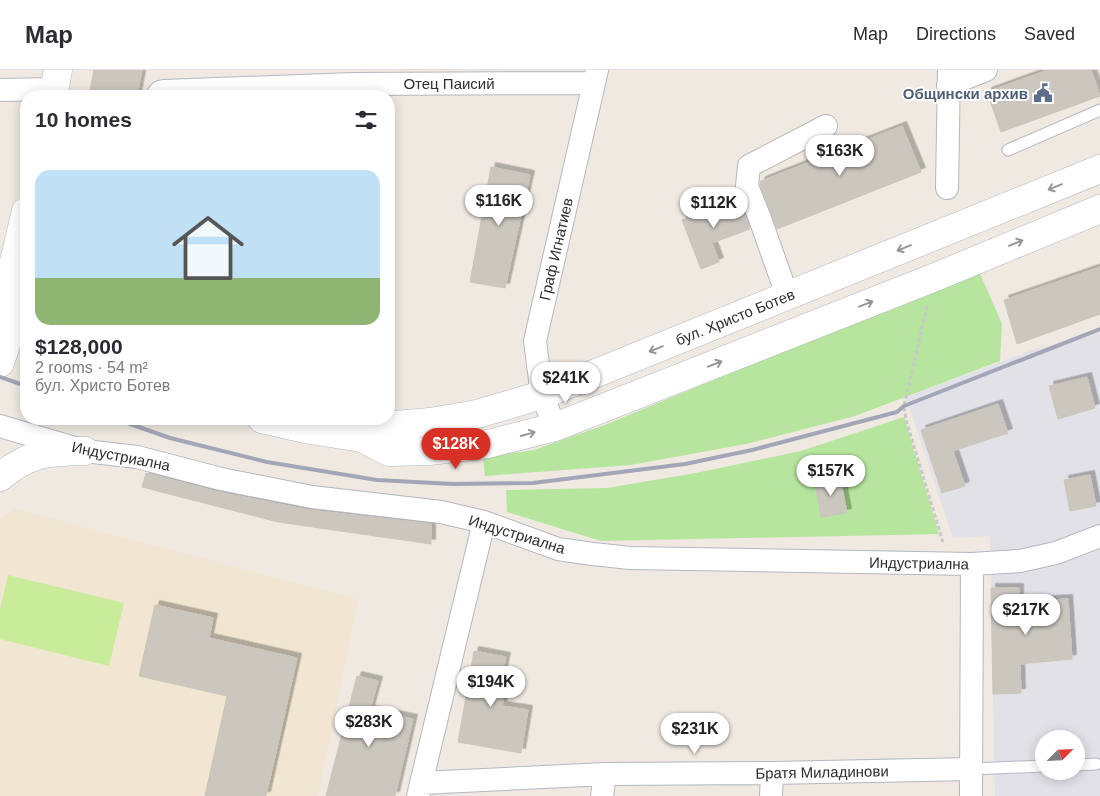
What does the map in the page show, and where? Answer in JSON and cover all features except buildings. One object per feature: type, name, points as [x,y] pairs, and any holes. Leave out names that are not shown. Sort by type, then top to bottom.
[{"type":"main road","name":"бул. Христо Ботев","points":[[362,438],[395,425],[430,422],[477,414],[542,396],[1100,169]]},
{"type":"main road","points":[[288,425],[362,438],[389,452],[429,452],[488,444],[555,427],[934,278],[1100,209]]},
{"type":"main road","points":[[0,362],[12,336],[5,290],[20,234]]},
{"type":"main road","points":[[0,477],[14,465],[29,457],[58,451],[85,451]]},
{"type":"street","points":[[947,188],[948,78],[986,70]]},
{"type":"street","name":"Отец Паисий","points":[[352,90],[596,77]]},
{"type":"street","name":"Граф Игнатиев","points":[[555,427],[542,396],[535,341],[596,77]]},
{"type":"street","points":[[0,90],[55,85]]},
{"type":"street","points":[[787,295],[747,186],[749,166],[826,126]]},
{"type":"street","name":"Индустриална","points":[[0,426],[85,451],[136,457],[221,479],[312,497],[441,512],[484,522],[558,548],[630,558],[972,564],[1020,561],[1056,553],[1100,536]]},
{"type":"street","points":[[420,790],[484,522]]},
{"type":"street","points":[[971,796],[972,564]]},
{"type":"street","name":"Братя Миладинови","points":[[420,790],[604,785],[772,773],[971,769]]},
{"type":"street","points":[[771,796],[772,773]]},
{"type":"lane","points":[[1008,150],[1100,110]]},
{"type":"lane","points":[[1085,765],[1096,764]]},
{"type":"lane","name":"Братя Миладинови","points":[[971,769],[1035,766]]},
{"type":"path","points":[[934,278],[904,406],[906,420],[950,564]]},
{"type":"shaded area","points":[[1100,333],[1100,796],[995,796],[990,536],[953,538],[906,397],[1033,350]]},
{"type":"shaded area","points":[[15,509],[358,599],[318,796],[0,796],[0,518]]},
{"type":"green space","points":[[979,271],[1002,324],[1000,361],[855,416],[746,444],[631,465],[485,476],[483,458],[534,450],[602,426]]},
{"type":"green space","points":[[904,417],[939,534],[601,541],[507,512],[506,490],[607,488],[696,473],[801,451]]},
{"type":"green space","points":[[8,575],[124,603],[109,666],[0,639],[0,610]]},
{"type":"railway","points":[[133,425],[170,438],[267,462],[377,480],[453,484],[533,483],[685,464],[752,450],[897,412],[904,406],[1100,329]]},
{"type":"railway","points":[[0,377],[20,384]]},
{"type":"place","name":"Общински архив","points":[[1043,93]]}]
